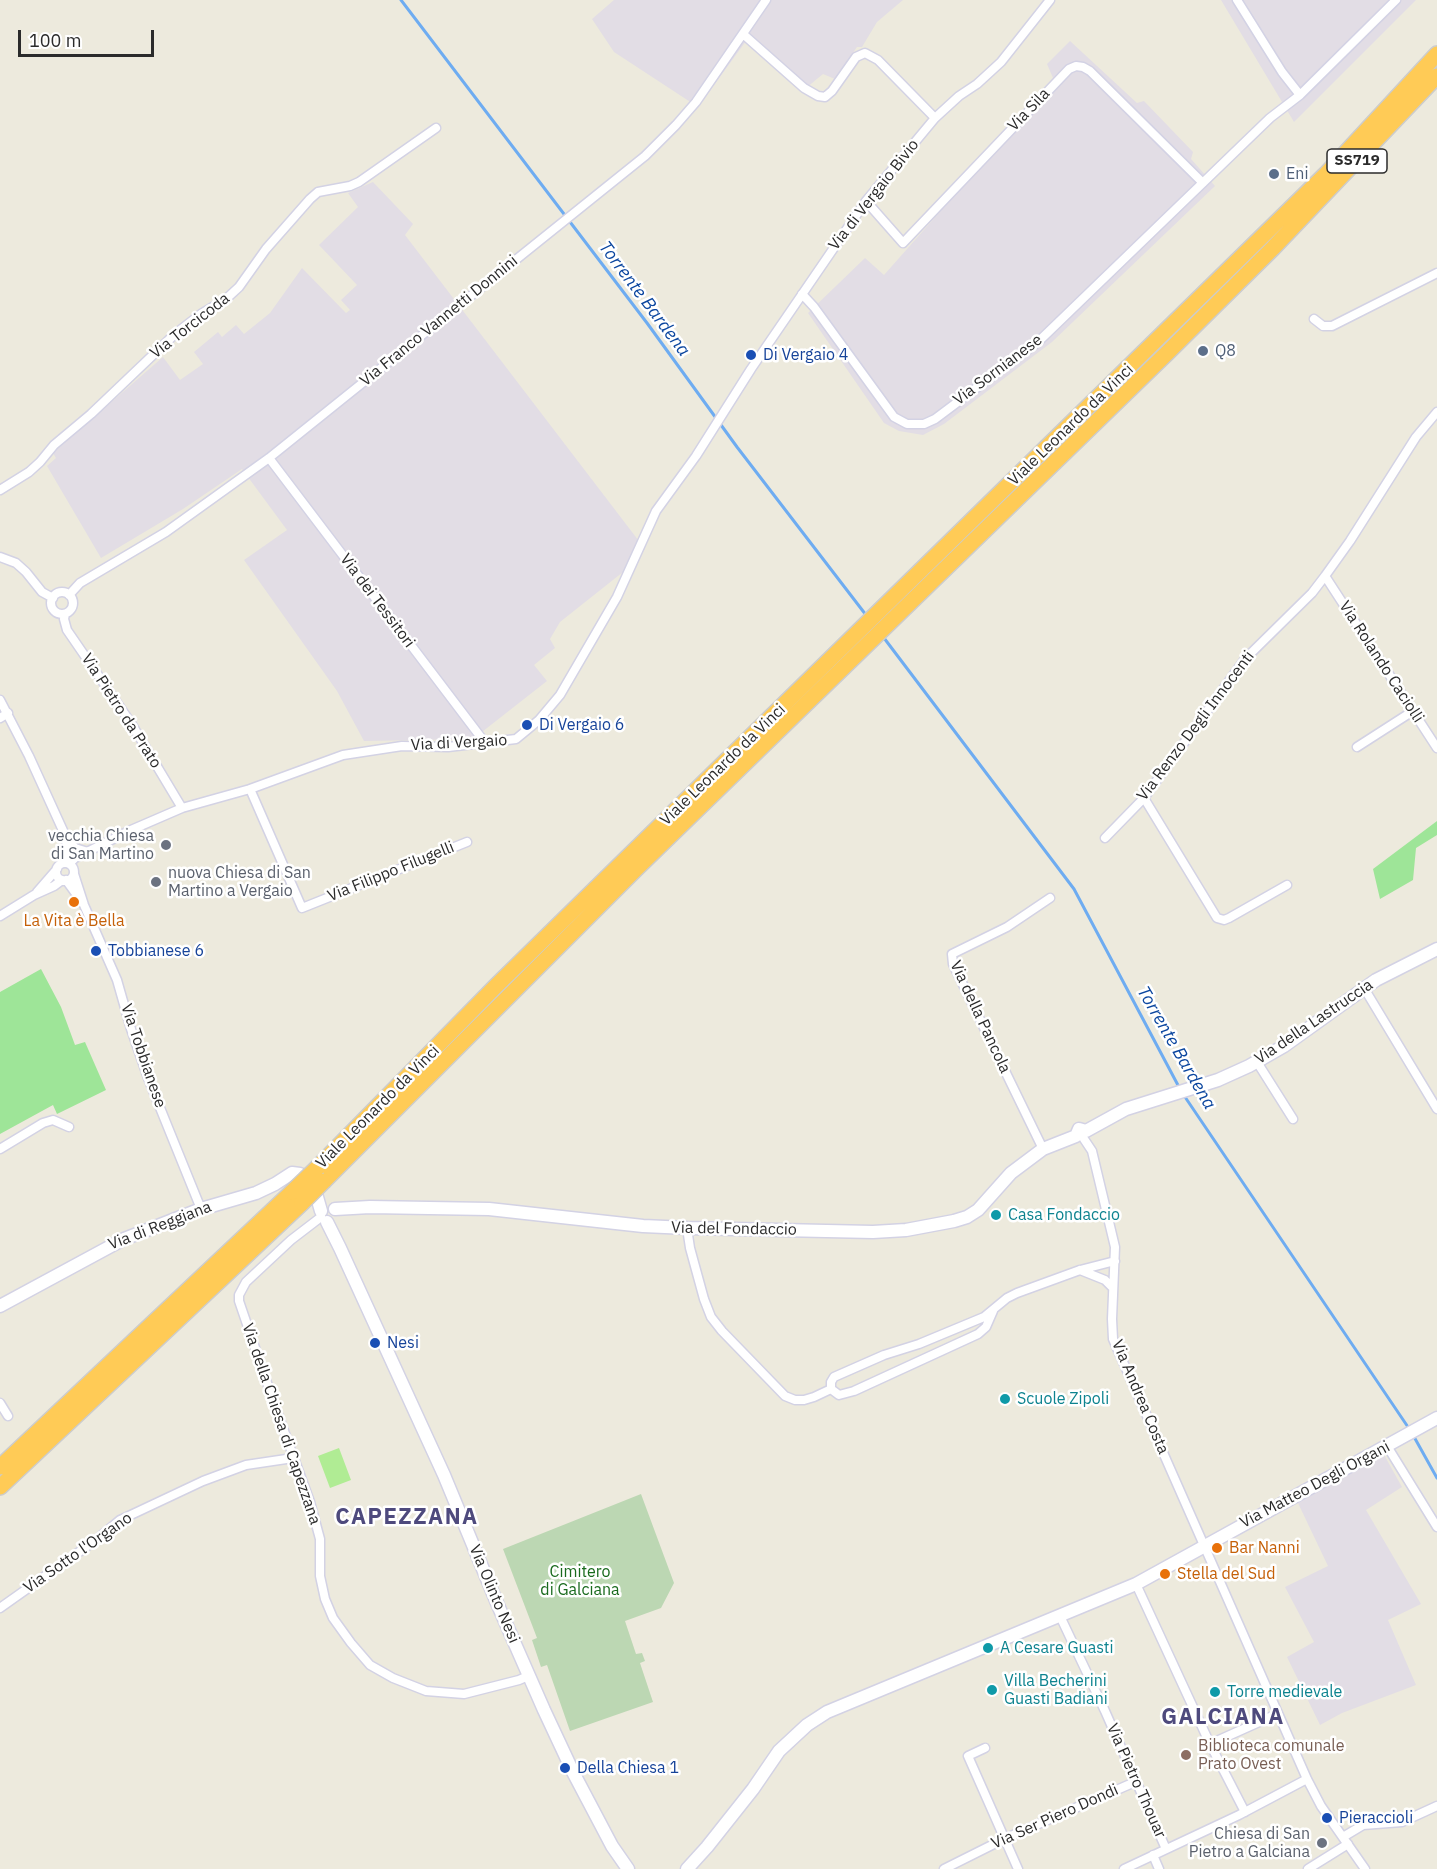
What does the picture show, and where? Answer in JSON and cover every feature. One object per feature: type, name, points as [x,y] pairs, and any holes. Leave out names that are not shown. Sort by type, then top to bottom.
[{"type":"highway","name":"Viale Leonardo da Vinci","points":[[321,1174],[497,986],[1326,174],[1437,54]]},
{"type":"highway","name":"Viale Leonardo da Vinci","points":[[0,1487],[1167,353],[1276,245],[1437,76]]},
{"type":"highway","points":[[1367,151],[1402,124],[1437,89]]},
{"type":"highway","name":"Viale Leonardo da Vinci","points":[[0,1467],[297,1198]]},
{"type":"street","name":"Via Franco Vannetti Donnini","points":[[69,595],[80,583],[166,532],[269,458],[645,156],[676,125],[707,87],[766,0]]},
{"type":"street","name":"Via di Vergaio Bivio","points":[[724,411],[866,201],[934,118],[1001,62],[1050,0]]},
{"type":"street","points":[[1238,0],[1282,72],[1300,95]]},
{"type":"street","name":"Via Sornianese","points":[[802,294],[814,307],[894,417],[907,424],[924,424],[1039,341],[1270,118],[1300,95],[1396,0]]},
{"type":"street","points":[[743,34],[804,88],[818,96],[825,97],[832,91],[856,57],[865,53],[878,60],[934,118]]},
{"type":"street","name":"Via Sila","points":[[866,201],[903,243],[1069,69],[1076,66],[1090,71],[1203,183]]},
{"type":"street","name":"Via Torcicoda","points":[[0,490],[34,467],[54,445],[91,414],[175,334],[226,299],[239,287],[266,249],[318,192],[359,182],[436,128]]},
{"type":"street","points":[[1314,319],[1323,326],[1332,326],[1437,273]]},
{"type":"street","name":"Via di Vergaio","points":[[34,894],[60,865],[131,830],[182,808],[250,789],[343,755],[370,749],[402,746],[448,747],[516,739],[539,720],[560,695],[617,597],[656,511],[696,456],[724,411]]},
{"type":"street","name":"Via Renzo Degli Innocenti","points":[[1105,838],[1144,798],[1245,659],[1312,593],[1350,541],[1416,437],[1437,412]]},
{"type":"street","name":"Via dei Tessitori","points":[[269,458],[486,744]]},
{"type":"street","points":[[0,557],[16,563],[42,592],[53,598]]},
{"type":"street","name":"Via Rolando Caciolli","points":[[1325,576],[1437,748]]},
{"type":"street","points":[[60,593],[69,595],[73,604],[65,614],[58,613],[53,609],[53,598],[60,593]]},
{"type":"street","name":"Via Pietro da Prato","points":[[65,614],[67,630],[131,723],[182,808]]},
{"type":"street","points":[[0,700],[4,716],[64,835],[75,848],[88,852]]},
{"type":"street","points":[[1357,747],[1413,711]]},
{"type":"street","name":"Via Filippo Filugelli","points":[[250,789],[302,908],[467,842]]},
{"type":"street","points":[[1144,798],[1217,918],[1224,920],[1229,918],[1287,885]]},
{"type":"street","points":[[64,835],[68,863],[73,868],[74,874]]},
{"type":"street","points":[[57,869],[57,876],[64,880]]},
{"type":"street","name":"Via di Vergaio","points":[[0,916],[34,894],[71,878],[74,874]]},
{"type":"street","name":"Via Tobbianese","points":[[74,874],[84,904],[117,980],[148,1078],[201,1209]]},
{"type":"street","name":"Via Tobbianese","points":[[64,880],[84,904]]},
{"type":"street","name":"Via della Pancola","points":[[1043,1149],[953,964],[952,954],[1007,927],[1050,898]]},
{"type":"street","name":"Via della Lastruccia","points":[[1163,1096],[1227,1076],[1257,1062],[1311,1028],[1364,988],[1437,949]]},
{"type":"street","points":[[1364,988],[1437,1109]]},
{"type":"street","points":[[1257,1062],[1293,1119]]},
{"type":"street","name":"Via del Fondaccio","points":[[329,1215],[362,1208],[489,1209],[643,1226],[873,1232],[906,1230],[968,1217],[978,1210],[1011,1173],[1043,1149],[1082,1135],[1126,1109],[1163,1096]]},
{"type":"street","points":[[0,1149],[43,1123],[53,1120],[69,1127]]},
{"type":"street","name":"Via Andrea Costa","points":[[1082,1135],[1092,1151],[1115,1247],[1113,1339],[1307,1779],[1322,1806],[1365,1869]]},
{"type":"street","name":"Via di Reggiana","points":[[0,1306],[105,1248],[152,1226],[256,1193],[296,1173],[304,1179],[329,1215]]},
{"type":"street","name":"Via Olinto Nesi","points":[[329,1215],[336,1242],[444,1475],[528,1676],[573,1772],[612,1846],[628,1869]]},
{"type":"street","name":"Via della Chiesa di Capezzana","points":[[329,1215],[297,1235],[246,1282],[239,1295],[239,1301],[310,1502],[320,1539],[320,1576],[325,1599],[333,1618],[370,1665],[393,1678],[426,1691],[464,1694],[528,1676]]},
{"type":"street","points":[[687,1228],[704,1299],[711,1317],[722,1331],[785,1396],[795,1400],[804,1400],[831,1389]]},
{"type":"street","points":[[831,1389],[834,1377],[845,1371],[984,1317],[1007,1298],[1017,1293],[1080,1270],[1115,1261]]},
{"type":"street","points":[[1080,1270],[1105,1280],[1113,1288]]},
{"type":"street","points":[[831,1389],[839,1395],[854,1391],[978,1334],[986,1327],[993,1311]]},
{"type":"street","points":[[975,1321],[979,1324],[978,1334]]},
{"type":"street","points":[[0,1403],[8,1416]]},
{"type":"street","name":"Via Matteo Degli Organi","points":[[687,1869],[753,1789],[779,1751],[807,1725],[826,1712],[1136,1584],[1437,1418]]},
{"type":"street","points":[[1387,1446],[1437,1527]]},
{"type":"street","name":"Via Sotto l'Organo","points":[[0,1608],[120,1521],[135,1513],[203,1481],[246,1465],[293,1458]]},
{"type":"street","points":[[1136,1584],[1210,1744],[1245,1812]]},
{"type":"street","name":"Via Pietro Thouar","points":[[1060,1616],[1166,1849]]},
{"type":"street","points":[[1210,1744],[1277,1714]]},
{"type":"street","points":[[985,1748],[968,1756],[1018,1869]]},
{"type":"street","points":[[1124,1869],[1245,1812],[1307,1779]]},
{"type":"street","name":"Via Ser Piero Dondi","points":[[944,1869],[1004,1839],[1135,1782]]},
{"type":"street","points":[[1309,1869],[1363,1825],[1401,1822],[1437,1806]]},
{"type":"street","points":[[1153,1856],[1159,1869]]},
{"type":"shaded area","points":[[614,0],[903,0],[877,22],[862,47],[857,47],[835,79],[823,74],[806,88],[749,37],[698,107],[614,52],[592,19]]},
{"type":"shaded area","points":[[1221,0],[1416,0],[1294,122]]},
{"type":"shaded area","points":[[1070,41],[1137,103],[1144,101],[1193,152],[1191,159],[1215,186],[1052,342],[944,424],[923,435],[899,431],[884,423],[808,313],[865,258],[884,275],[1008,135],[1056,85],[1047,64]]},
{"type":"shaded area","points":[[373,182],[413,224],[405,235],[645,549],[623,572],[560,622],[550,639],[555,648],[534,665],[547,681],[473,739],[364,741],[337,691],[244,560],[287,530],[242,469],[183,509],[101,558],[47,466],[56,458],[53,453],[163,357],[180,380],[203,364],[194,352],[218,332],[222,337],[236,325],[244,334],[270,313],[302,268],[346,313],[350,310],[341,300],[357,285],[319,245],[358,207],[348,193]]},
{"type":"shaded area","points":[[1383,1453],[1402,1487],[1366,1510],[1421,1604],[1388,1620],[1416,1685],[1342,1713],[1320,1725],[1287,1657],[1314,1642],[1285,1587],[1328,1566],[1297,1501]]},
{"type":"green space","points":[[1437,821],[1437,835],[1416,848],[1413,880],[1380,899],[1373,869]]},
{"type":"green space","points":[[41,969],[61,1007],[75,1045],[85,1042],[106,1090],[57,1114],[53,1105],[0,1134],[0,992]]},
{"type":"green space","points":[[339,1448],[351,1480],[330,1488],[318,1456]]},
{"type":"green space","name":"Cimitero di Galciana","points":[[641,1494],[674,1583],[661,1608],[625,1621],[636,1654],[642,1653],[645,1661],[640,1663],[653,1702],[570,1731],[547,1665],[541,1667],[532,1640],[537,1638],[503,1549]]},
{"type":"waterway","name":"Torrente Bardena","points":[[401,0],[866,615]]},
{"type":"waterway","name":"Torrente Bardena","points":[[884,638],[1074,889],[1180,1089]]},
{"type":"waterway","name":"Torrente Bardena","points":[[1183,1094],[1410,1430]]},
{"type":"waterway","name":"Torrente Bardena","points":[[1413,1435],[1437,1478]]},
{"type":"place","name":"Eni","points":[[1274,174]]},
{"type":"place","name":"Q8","points":[[1203,351]]},
{"type":"place","name":"Di Vergaio 4","points":[[751,355]]},
{"type":"place","name":"Di Vergaio 6","points":[[527,725]]},
{"type":"place","name":"vecchia Chiesa di San Martino","points":[[166,845]]},
{"type":"place","name":"nuova Chiesa di San Martino a Vergaio","points":[[156,882]]},
{"type":"place","name":"La Vita è Bella","points":[[74,902]]},
{"type":"place","name":"Tobbianese 6","points":[[96,951]]},
{"type":"place","name":"Casa Fondaccio","points":[[996,1215]]},
{"type":"place","name":"Nesi","points":[[375,1343]]},
{"type":"place","name":"Scuole Zipoli","points":[[1005,1399]]},
{"type":"place","name":"Bar Nanni","points":[[1217,1548]]},
{"type":"place","name":"Stella del Sud","points":[[1165,1574]]},
{"type":"place","name":"A Cesare Guasti","points":[[988,1648]]},
{"type":"place","name":"Villa Becherini Guasti Badiani","points":[[992,1690]]},
{"type":"place","name":"Torre medievale","points":[[1215,1692]]},
{"type":"place","name":"Biblioteca comunale Prato Ovest","points":[[1186,1755]]},
{"type":"place","name":"Della Chiesa 1","points":[[565,1768]]},
{"type":"place","name":"Pieraccioli","points":[[1327,1818]]},
{"type":"place","name":"Chiesa di San Pietro a Galciana","points":[[1322,1843]]},
{"type":"district","name":"CAPEZZANA","points":[[407,1518]]},
{"type":"district","name":"GALCIANA","points":[[1223,1718]]}]
